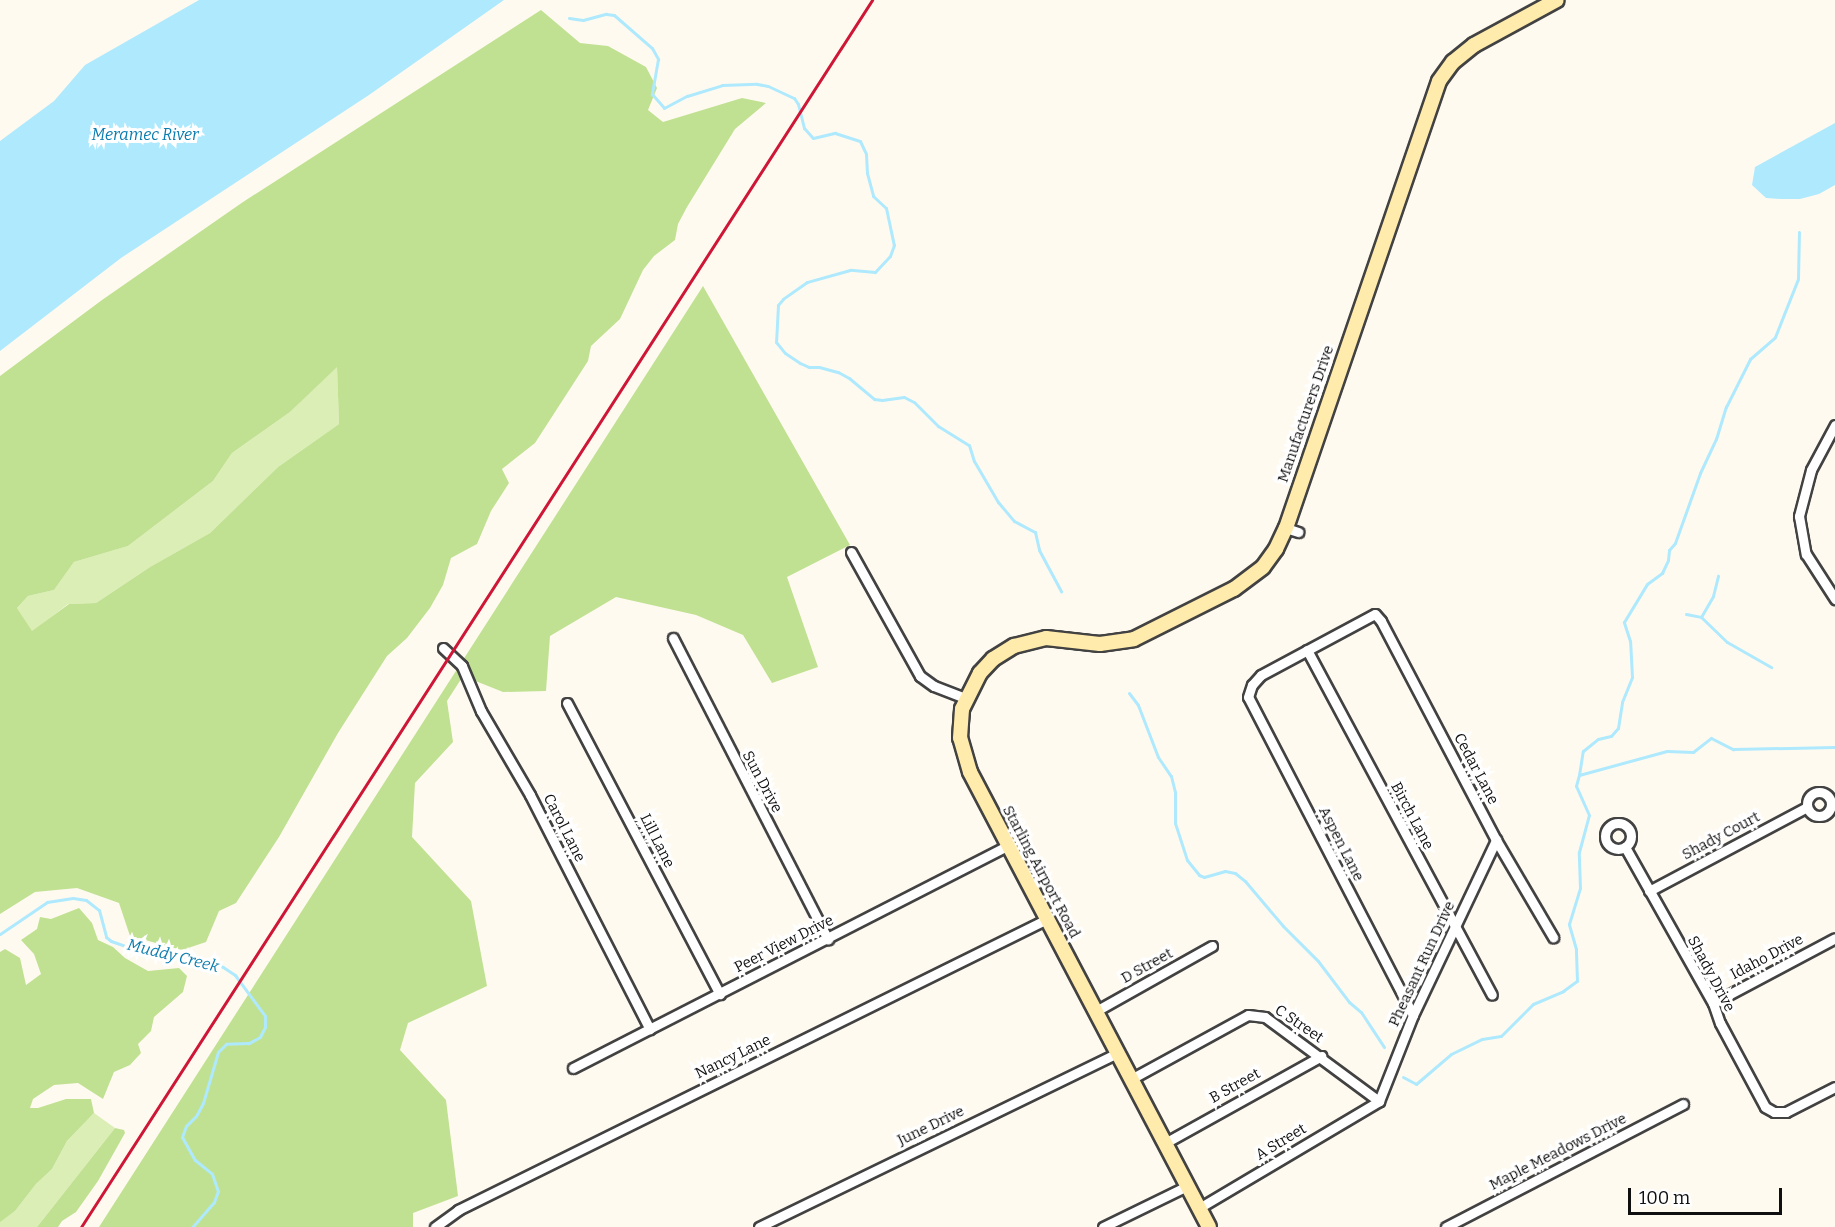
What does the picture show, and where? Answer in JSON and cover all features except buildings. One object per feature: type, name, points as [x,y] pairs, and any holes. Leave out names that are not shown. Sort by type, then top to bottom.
[{"type":"street","name":"Manufacturers Drive","points":[[966,698],[987,666],[1000,653],[1019,644],[1052,637],[1100,644],[1126,641],[1142,636],[1218,597],[1246,581],[1263,567],[1292,530],[1439,81],[1453,62],[1467,50],[1557,0]]},
{"type":"street","points":[[1835,425],[1811,470],[1799,516],[1806,554],[1835,599]]},
{"type":"street","points":[[851,552],[918,674],[934,686],[966,698]]},
{"type":"street","name":"Cedar Lane","points":[[1307,650],[1375,614],[1381,621],[1496,840],[1553,937]]},
{"type":"street","name":"Sun Drive","points":[[673,638],[828,939]]},
{"type":"street","name":"Carol Lane","points":[[443,648],[462,666],[481,711],[535,804],[650,1029]]},
{"type":"street","name":"Aspen Lane","points":[[1307,650],[1261,675],[1252,685],[1248,697],[1413,1015]]},
{"type":"street","name":"Birch Lane","points":[[1307,650],[1492,995]]},
{"type":"street","name":"Starling Airport Road","points":[[966,698],[959,730],[963,757],[1209,1227]]},
{"type":"street","name":"Lill Lane","points":[[567,703],[720,994]]},
{"type":"street","name":"Shady Court","points":[[1649,891],[1808,807]]},
{"type":"street","name":"Pheasant Run Drive","points":[[1379,1101],[1413,1015],[1496,840]]},
{"type":"street","name":"Peer View Drive","points":[[573,1068],[1008,845]]},
{"type":"street","name":"Shady Drive","points":[[1625,847],[1713,1003],[1765,1107],[1774,1112],[1786,1112],[1835,1086]]},
{"type":"street","name":"Nancy Lane","points":[[434,1226],[468,1204],[1047,919]]},
{"type":"street","name":"Idaho Drive","points":[[1713,1003],[1835,938]]},
{"type":"street","name":"D Street","points":[[1096,1011],[1212,946]]},
{"type":"street","name":"C Street","points":[[1131,1079],[1248,1015],[1264,1017],[1321,1056],[1379,1101]]},
{"type":"street","name":"June Drive","points":[[759,1227],[1118,1053]]},
{"type":"street","name":"B Street","points":[[1165,1143],[1321,1056]]},
{"type":"street","name":"A Street","points":[[1199,1208],[1379,1101]]},
{"type":"street","name":"Maple Meadows Drive","points":[[1446,1227],[1683,1104]]},
{"type":"street","points":[[1102,1227],[1187,1186]]},
{"type":"green space","points":[[541,10],[580,43],[608,46],[646,67],[657,88],[648,110],[663,122],[742,98],[766,103],[735,129],[687,207],[678,224],[675,240],[654,256],[643,270],[620,319],[591,346],[588,361],[535,443],[502,469],[509,483],[491,511],[477,544],[451,558],[443,585],[430,608],[407,638],[387,656],[338,733],[279,837],[236,903],[219,911],[206,942],[182,950],[130,936],[119,903],[77,888],[35,892],[0,914],[0,376],[102,300],[243,202]],"holes":[[[337,367],[339,424],[278,467],[210,533],[150,567],[96,603],[69,604],[32,631],[17,608],[28,596],[54,590],[74,562],[128,546],[213,481],[232,453],[290,412]]]},
{"type":"green space","points":[[703,286],[850,545],[787,577],[818,667],[772,683],[743,635],[696,615],[616,597],[550,636],[546,691],[503,692],[463,676],[447,701],[453,742],[415,783],[412,837],[471,901],[487,986],[408,1023],[400,1050],[446,1100],[458,1196],[413,1213],[413,1227],[99,1227]]},
{"type":"green space","points":[[337,366],[339,424],[278,467],[210,533],[150,567],[96,603],[68,604],[32,632],[17,608],[28,596],[54,590],[74,562],[128,546],[213,481],[232,453],[290,412]]},
{"type":"green space","points":[[79,908],[92,923],[98,940],[113,947],[125,958],[148,971],[179,968],[187,976],[183,992],[154,1017],[151,1031],[138,1044],[141,1053],[130,1065],[114,1072],[103,1099],[78,1083],[54,1085],[33,1099],[30,1108],[38,1108],[66,1099],[91,1099],[94,1113],[67,1141],[52,1169],[36,1184],[15,1211],[0,1222],[0,952],[5,949],[20,958],[26,985],[41,974],[34,954],[21,940],[37,929],[40,917],[51,919]]},
{"type":"green space","points":[[94,1113],[115,1128],[37,1227],[0,1227],[0,1221],[15,1211],[36,1184],[52,1169],[67,1141]]},
{"type":"green space","points":[[115,1128],[124,1130],[125,1133],[98,1181],[76,1212],[62,1221],[58,1227],[37,1227]]},
{"type":"water","name":"Meramec River","points":[[199,0],[504,0],[369,95],[121,258],[0,351],[0,141],[54,101],[85,65]]},
{"type":"water","points":[[1835,123],[1835,185],[1819,194],[1800,199],[1780,199],[1766,198],[1752,185],[1755,167]]},
{"type":"waterway","points":[[569,18],[583,20],[606,14],[614,15],[652,48],[658,59],[652,94],[664,108],[687,96],[722,85],[757,84],[768,86],[794,98],[798,104],[804,128],[813,138],[835,133],[860,141],[866,154],[867,173],[873,196],[886,208],[894,245],[890,256],[875,272],[850,270],[807,282],[783,299],[778,305],[776,342],[785,353],[800,363],[809,367],[838,372],[849,378],[874,399],[904,397],[914,402],[938,426],[969,445],[974,461],[998,502],[1014,521],[1035,532],[1039,550],[1061,591]]},
{"type":"waterway","points":[[1579,775],[1583,751],[1598,739],[1611,736],[1618,728],[1622,702],[1632,677],[1630,641],[1624,622],[1647,584],[1662,573],[1700,473],[1716,439],[1726,407],[1750,359],[1775,337],[1798,279],[1799,232]]},
{"type":"waterway","points":[[1701,617],[1713,596],[1718,576]]},
{"type":"waterway","points":[[1686,614],[1701,617],[1727,642],[1771,667]]},
{"type":"waterway","points":[[1129,693],[1138,705],[1158,757],[1171,776],[1175,792],[1175,823],[1187,860],[1199,875],[1204,877],[1225,871],[1235,873],[1245,881],[1283,926],[1318,961],[1349,1002],[1361,1012],[1384,1047]]},
{"type":"waterway","points":[[1403,1077],[1416,1084],[1451,1054],[1482,1039],[1501,1036],[1533,1004],[1563,991],[1577,981],[1576,949],[1569,924],[1580,888],[1579,852],[1589,815],[1576,786],[1579,775],[1667,751],[1693,752],[1711,738],[1733,749],[1835,747]]},
{"type":"waterway","name":"Muddy Creek","points":[[0,934],[47,902],[73,898],[86,900],[99,910],[106,937],[111,941],[131,948],[209,961],[223,967],[235,975],[265,1016],[265,1027],[260,1037],[249,1043],[226,1044],[218,1052],[203,1103],[196,1116],[186,1126],[182,1137],[195,1160],[212,1174],[218,1191],[214,1202],[192,1227]]},
{"type":"railway","points":[[81,1227],[872,0]]}]
